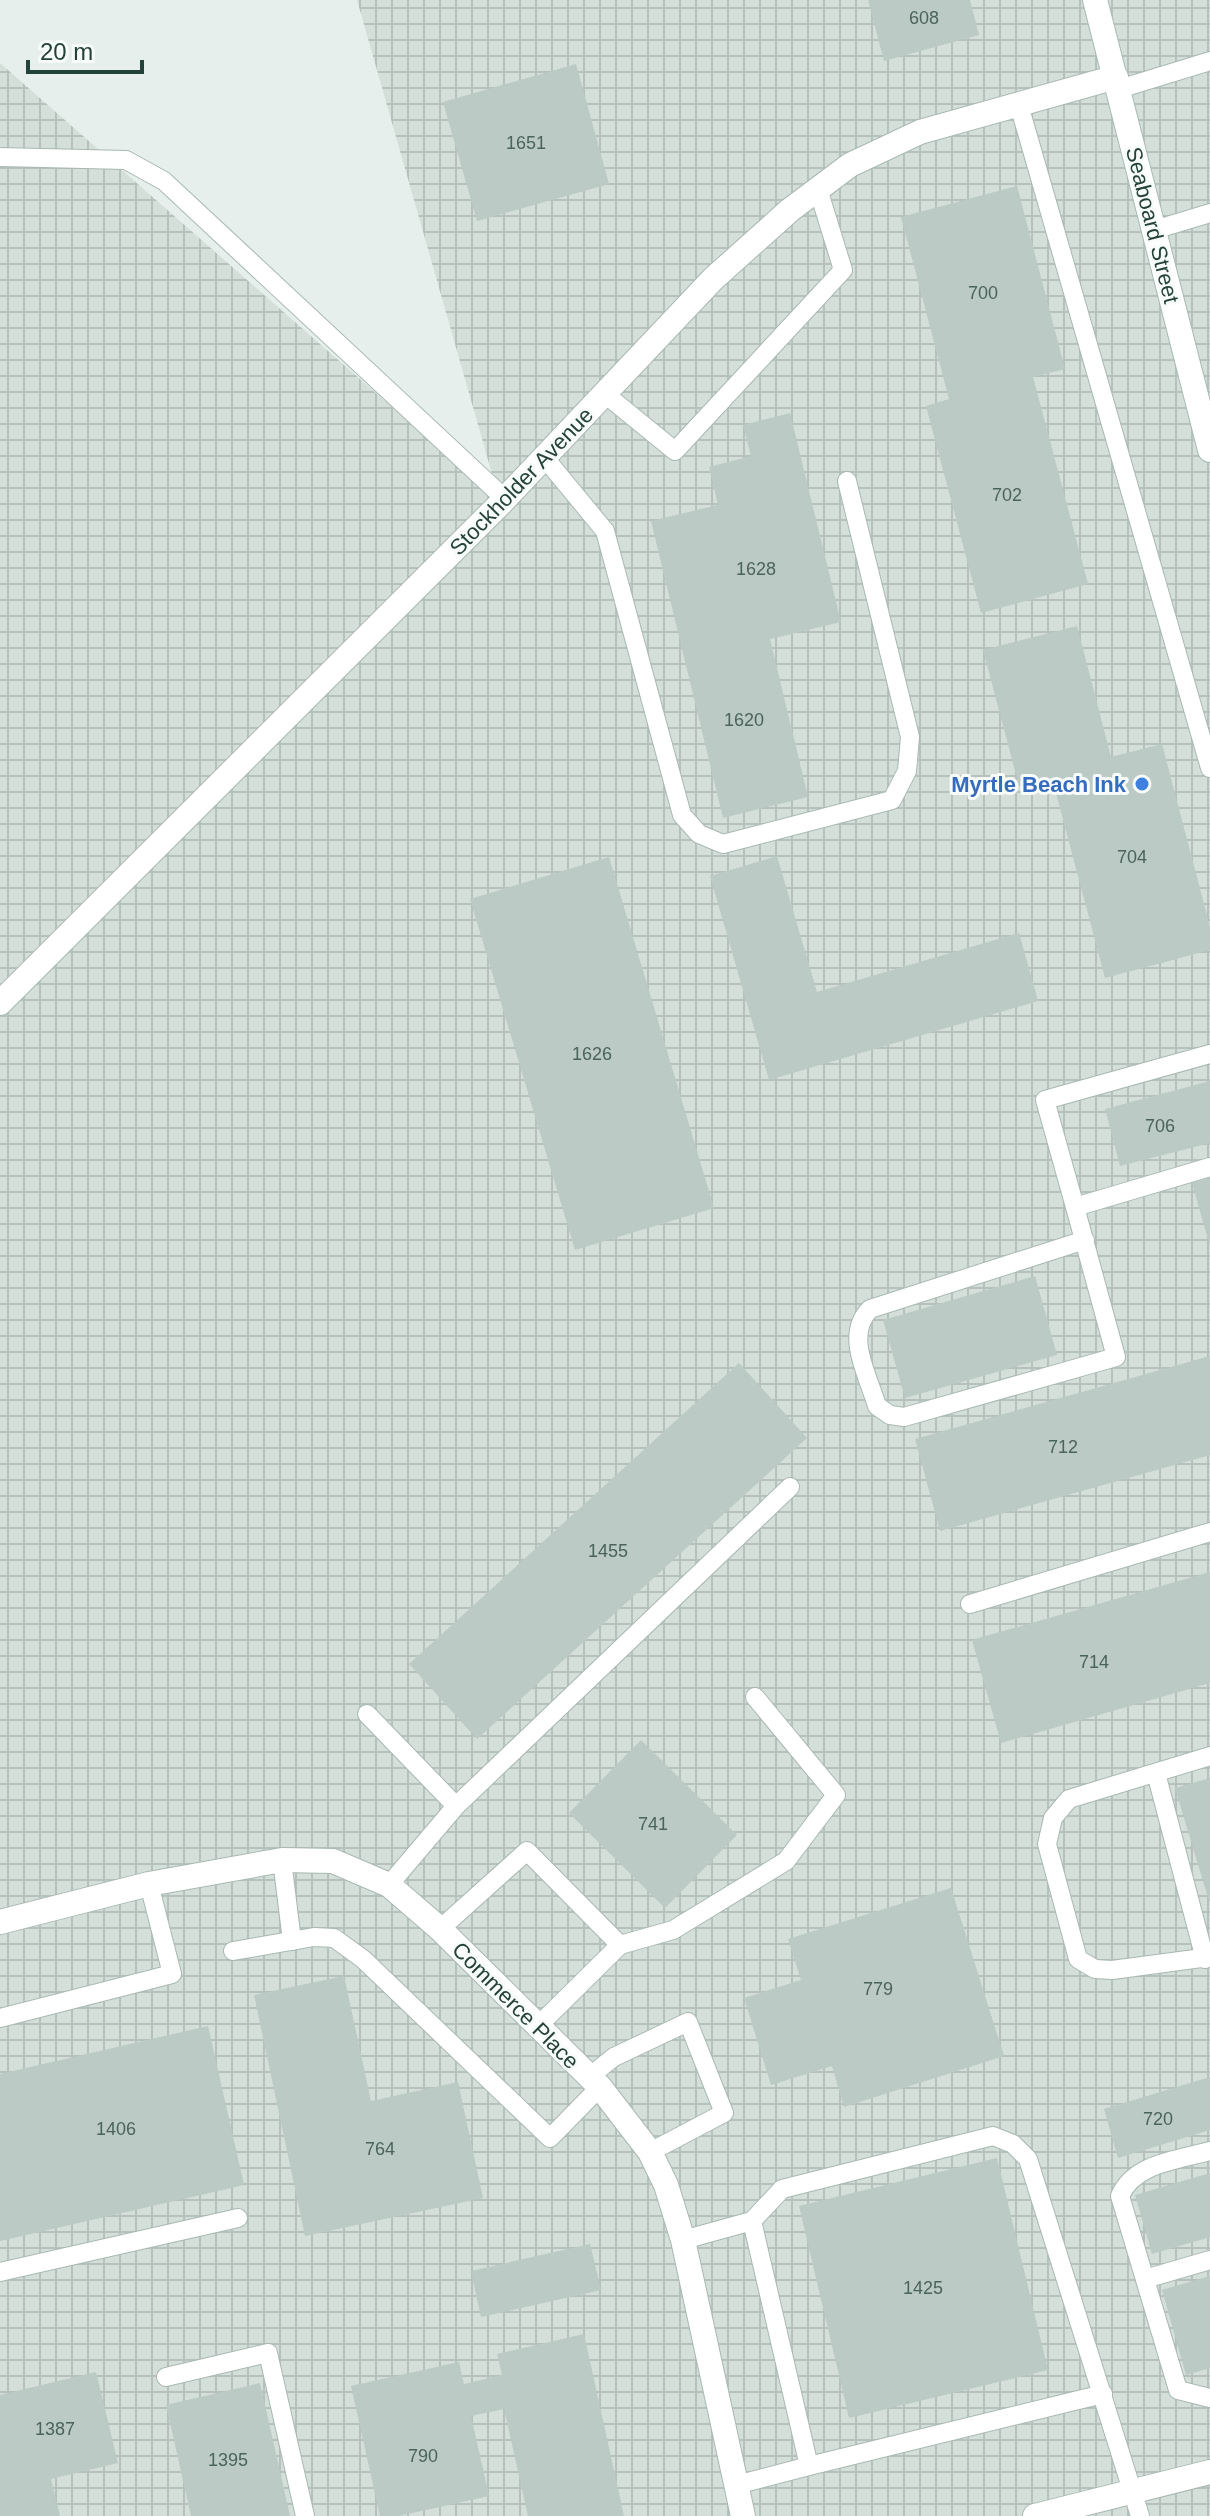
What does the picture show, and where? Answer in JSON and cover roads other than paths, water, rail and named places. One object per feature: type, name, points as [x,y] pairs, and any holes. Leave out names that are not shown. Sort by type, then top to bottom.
[{"type":"street","name":"Seaboard Street","points":[[1095,0],[1210,449]]},
{"type":"street","name":"Stockholder Avenue","points":[[0,1003],[505,499],[713,279],[818,189],[850,165],[920,132],[1019,105],[1118,83]]},
{"type":"street","name":"Commerce Place","points":[[0,1922],[149,1884],[282,1860],[333,1861],[389,1885],[440,1929],[594,2082],[650,2152],[666,2185],[683,2240],[743,2516]]},
{"type":"street","points":[[1035,2516],[1137,2504],[1210,2472]]},
{"type":"lane","points":[[1118,83],[1210,61]]},
{"type":"lane","points":[[1019,105],[1203,720],[1210,768]]},
{"type":"lane","points":[[0,157],[126,160],[164,181],[505,499]]},
{"type":"lane","points":[[605,394],[675,451],[843,270],[818,189]]},
{"type":"lane","points":[[1154,230],[1210,213]]},
{"type":"lane","points":[[544,457],[605,531],[682,815],[699,834],[723,844],[892,800],[907,771],[910,737],[847,481]]},
{"type":"lane","points":[[1085,1240],[870,1309],[859,1320],[856,1334],[877,1406],[890,1415],[904,1417],[1116,1357],[1085,1240],[1045,1100],[1210,1054]]},
{"type":"lane","points":[[1075,1207],[1210,1167]]},
{"type":"lane","points":[[389,1885],[456,1806],[790,1487]]},
{"type":"lane","points":[[970,1604],[1210,1532]]},
{"type":"lane","points":[[537,2027],[620,1945],[673,1930],[786,1861],[836,1795],[755,1697]]},
{"type":"lane","points":[[367,1714],[456,1806]]},
{"type":"lane","points":[[1156,1773],[1208,1958],[1095,1969],[1078,1959],[1047,1844],[1053,1818],[1069,1799],[1210,1756]]},
{"type":"lane","points":[[440,1929],[527,1851],[620,1945]]},
{"type":"lane","points":[[282,1860],[292,1941]]},
{"type":"lane","points":[[0,2018],[172,1974],[149,1884]]},
{"type":"lane","points":[[233,1951],[334,1938],[363,1959],[550,2138],[614,2057],[688,2022],[724,2113],[650,2152]]},
{"type":"lane","points":[[683,2240],[752,2221],[782,2189],[993,2136],[1013,2144],[1028,2159],[1137,2504]]},
{"type":"lane","points":[[1210,2151],[1142,2170],[1126,2181],[1120,2196],[1178,2390],[1210,2398]]},
{"type":"lane","points":[[0,2272],[238,2218]]},
{"type":"lane","points":[[752,2221],[809,2466]]},
{"type":"lane","points":[[1145,2279],[1210,2260]]},
{"type":"lane","points":[[166,2377],[268,2353],[305,2516]]},
{"type":"lane","points":[[736,2485],[1103,2394]]},
{"type":"place","name":"Myrtle Beach Ink","points":[[1142,784]]}]
